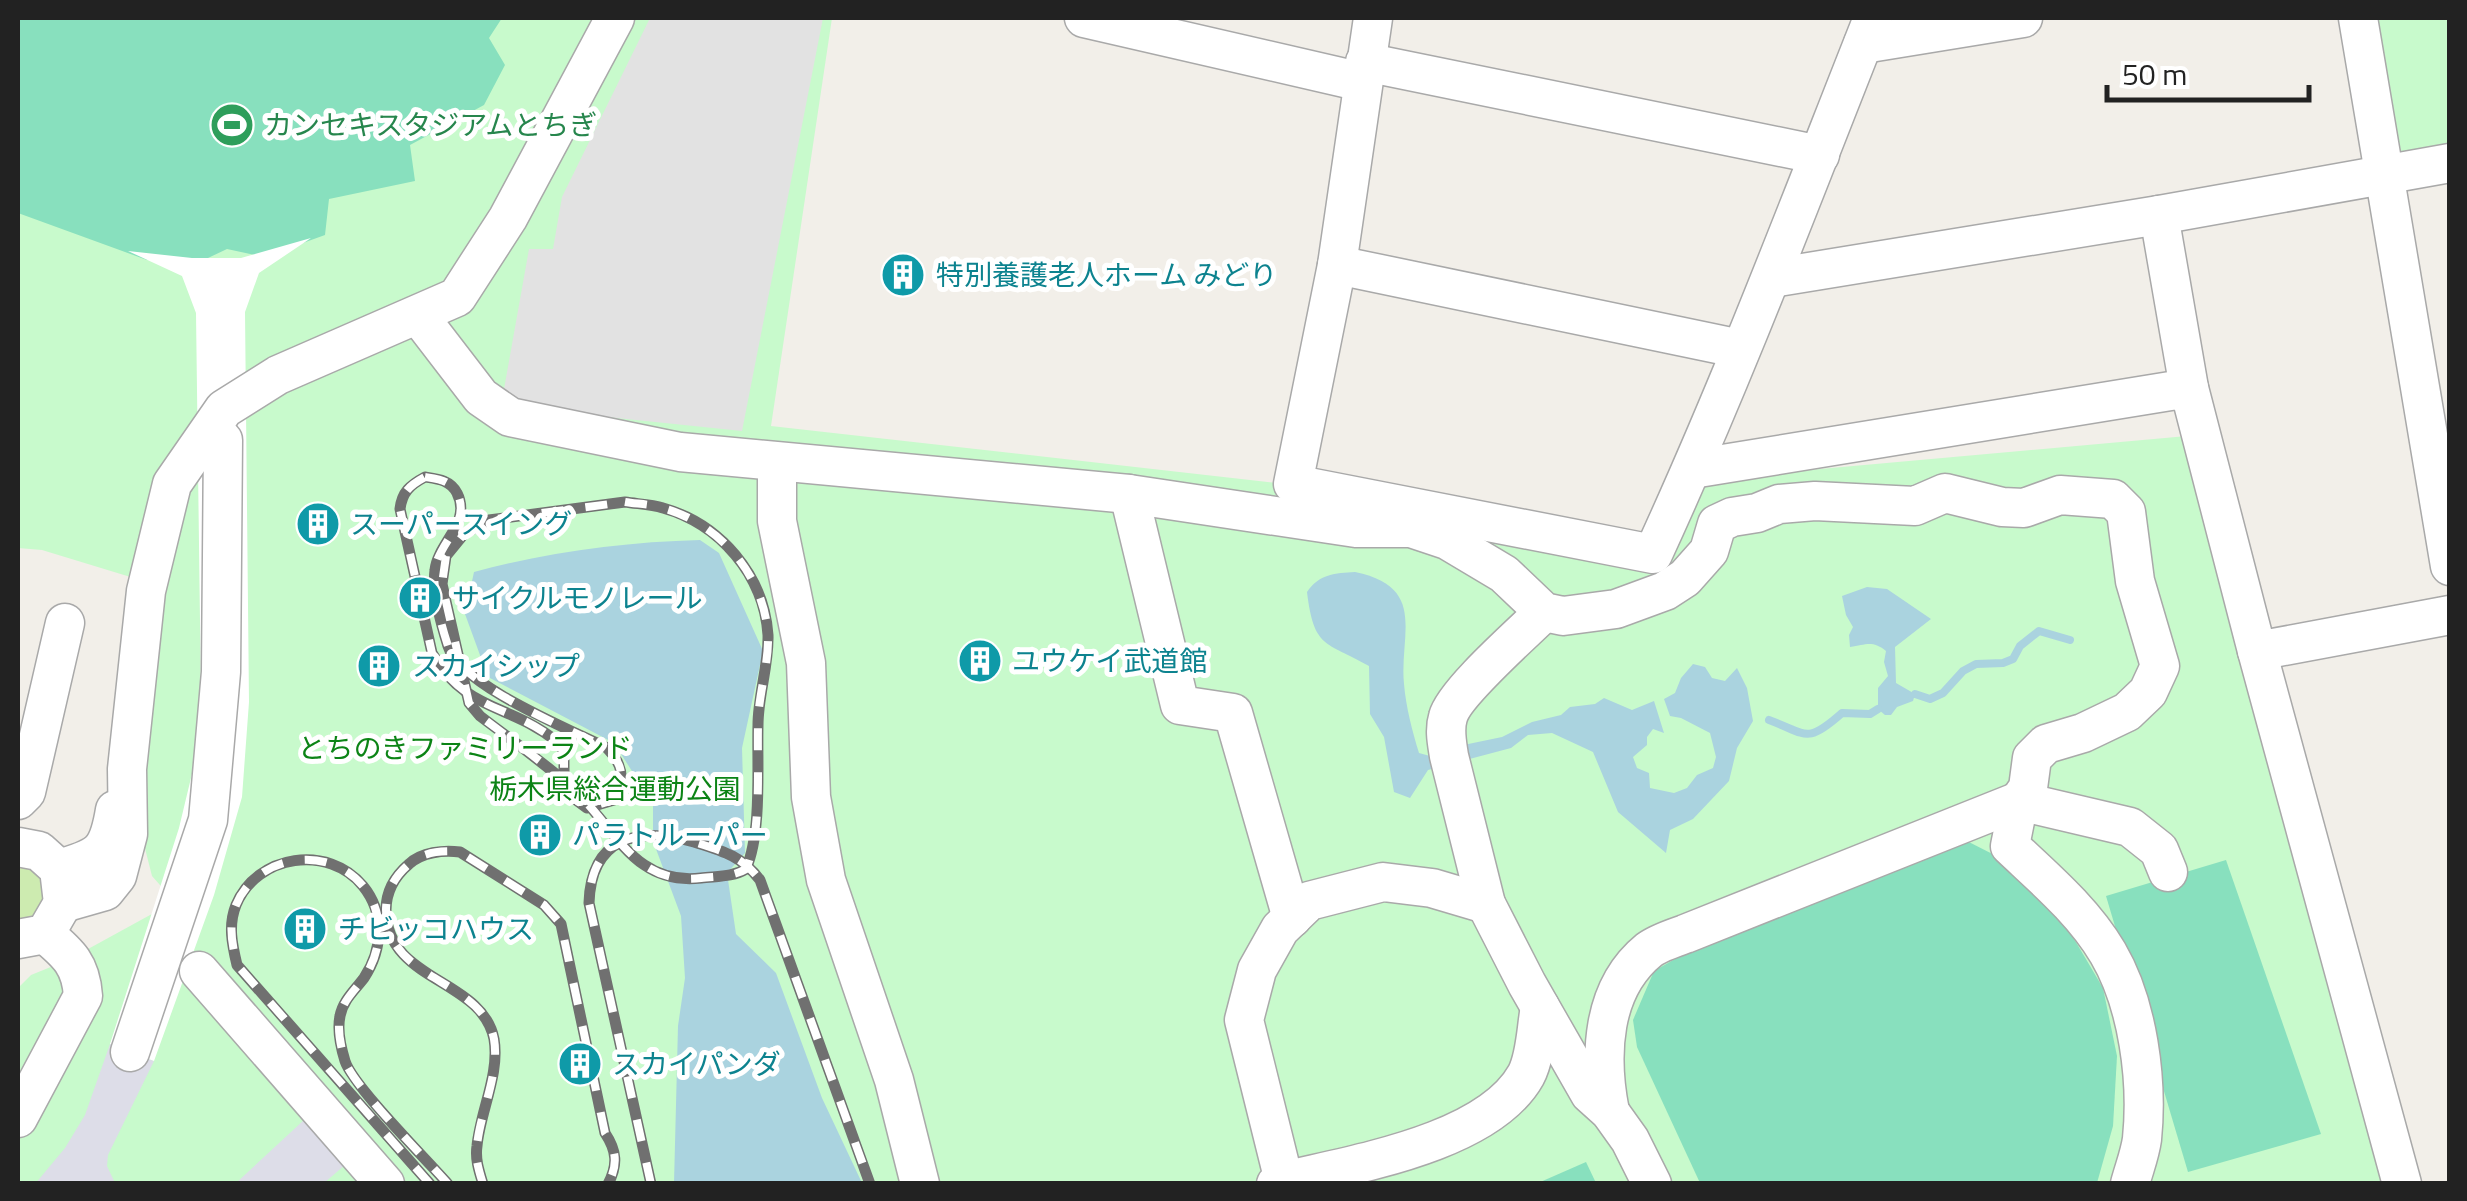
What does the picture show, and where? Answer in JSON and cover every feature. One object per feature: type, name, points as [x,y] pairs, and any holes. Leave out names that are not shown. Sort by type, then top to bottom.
[{"type":"street","points":[[46,911],[109,841],[126,770],[146,591],[172,484],[224,409],[278,375],[457,298],[508,218],[615,18]]},
{"type":"street","points":[[1084,18],[1820,156]]},
{"type":"street","points":[[1373,18],[1337,266],[1293,484],[1653,554],[1772,278],[1868,31],[2024,18]]},
{"type":"street","points":[[2358,18],[2450,566]]},
{"type":"street","points":[[1772,278],[2450,163]]},
{"type":"street","points":[[2160,215],[2188,388],[2402,1184]]},
{"type":"street","points":[[1337,266],[1741,349]]},
{"type":"street","points":[[418,314],[481,397],[510,417],[680,452],[1130,494],[1356,528],[1411,528],[1448,540],[1504,574],[1544,612],[1564,616],[1590,615],[1665,591],[1685,578],[1709,551],[1717,524],[1732,516],[1757,514],[1779,504],[1815,501],[1915,506],[1945,493],[2016,508],[2060,495],[2113,498],[2126,512],[2136,582],[2160,666],[2156,680],[2128,712],[2109,723],[2046,744],[2032,758],[2028,788],[2019,800],[2010,846],[2066,898],[2108,953],[2131,1009],[2141,1077],[2142,1141],[2130,1184]]},
{"type":"street","points":[[1692,469],[2188,388]]},
{"type":"street","points":[[130,1052],[208,820],[221,672],[223,440]]},
{"type":"street","points":[[777,462],[777,520],[806,664],[812,797],[826,880],[894,1080],[920,1184]]},
{"type":"street","points":[[1130,494],[1180,706],[1233,713],[1292,918]]},
{"type":"street","points":[[1544,612],[1448,713],[1449,756],[1486,904],[1540,1007],[1600,1102],[1630,1140],[1652,1184]]},
{"type":"street","points":[[2257,651],[2450,615]]},
{"type":"street","points":[[18,800],[26,792],[65,624]]},
{"type":"street","points":[[1600,1102],[1605,1087],[1604,1038],[1609,1010],[1627,977],[1650,949],[2019,800],[2130,827],[2159,850],[2168,872]]},
{"type":"street","points":[[18,847],[38,850],[46,911],[63,949],[82,973],[83,996],[18,1118]]},
{"type":"street","points":[[1486,904],[1432,888],[1383,882],[1309,902],[1280,930],[1257,970],[1244,1020],[1280,1182],[1438,1141],[1532,1084],[1554,1084],[1600,1102]]},
{"type":"street","points":[[199,971],[386,1184]]},
{"type":"street","points":[[1514,1092],[1528,1072],[1540,1007]]},
{"type":"green space","name":"栃木県総合運動公園","points":[[18,18],[832,18],[771,426],[1304,486],[1644,553],[1710,479],[2198,435],[2399,1183],[18,1183],[18,988],[31,975],[68,960],[161,909],[167,893],[152,876],[134,805],[160,586],[42,550],[18,548]]},
{"type":"green space","name":"カンセキスタジアムとちぎ","points":[[18,18],[502,18],[489,38],[505,65],[484,105],[410,145],[415,181],[329,199],[325,235],[264,257],[227,249],[208,258],[147,260],[18,213]]},
{"type":"green space","points":[[2375,18],[2449,18],[2449,146],[2398,155]]},
{"type":"green space","points":[[1959,837],[2022,869],[2070,932],[2103,988],[2117,1056],[2113,1126],[2097,1183],[1700,1183],[1637,1047],[1633,1020],[1654,971],[1682,955]]},
{"type":"green space","points":[[18,858],[34,861],[55,899],[18,930]]},
{"type":"green space","points":[[2226,860],[2321,1134],[2188,1172],[2106,896]]},
{"type":"green space","points":[[1586,1162],[1596,1183],[1538,1183]]},
{"type":"shaded area","points":[[650,18],[823,18],[742,431],[501,406],[529,249],[553,249],[562,197]]},
{"type":"shaded area","points":[[110,1044],[154,1061],[108,1155],[107,1166],[115,1183],[35,1184],[65,1148],[85,1115]]},
{"type":"shaded area","points":[[318,1107],[359,1153],[324,1183],[235,1184]]},
{"type":"water","points":[[700,540],[719,553],[763,651],[742,748],[745,853],[727,873],[736,934],[776,973],[822,1098],[862,1183],[674,1183],[678,1026],[685,978],[681,916],[653,841],[653,804],[614,743],[488,677],[465,614],[474,572],[586,549]]},
{"type":"water","points":[[1355,572],[1378,579],[1393,589],[1401,601],[1406,631],[1405,693],[1419,753],[1430,756],[1502,737],[1532,722],[1561,715],[1570,707],[1595,704],[1604,698],[1632,710],[1654,701],[1664,733],[1653,729],[1647,745],[1633,757],[1637,768],[1649,773],[1650,788],[1674,793],[1713,768],[1716,757],[1710,733],[1670,716],[1664,699],[1675,693],[1693,664],[1705,667],[1712,678],[1725,681],[1737,668],[1747,688],[1753,721],[1737,748],[1729,781],[1693,819],[1670,830],[1666,853],[1618,812],[1593,752],[1552,733],[1528,735],[1511,748],[1428,770],[1410,798],[1394,792],[1384,737],[1370,714],[1369,666],[1324,641],[1310,611],[1307,592],[1317,581]]},
{"type":"water","points":[[1867,587],[1887,589],[1931,619],[1895,647],[1896,683],[1915,694],[1913,701],[1897,707],[1891,715],[1878,709],[1878,688],[1888,676],[1886,651],[1873,644],[1850,647],[1853,627],[1842,596]]},
{"type":"pier","points":[[311,238],[259,273],[245,312],[249,702],[242,797],[214,895],[154,1061],[110,1044],[179,828],[196,757],[201,698],[196,313],[182,276],[128,251],[192,258],[241,258]]},
{"type":"waterway","points":[[1915,694],[1930,699],[1943,693],[1963,671],[1976,664],[2013,659],[2020,646],[2039,631],[2070,640]]},
{"type":"waterway","points":[[1769,720],[1806,734],[1821,730],[1842,713],[1870,714],[1878,709]]},
{"type":"railway","points":[[425,477],[451,485],[460,504],[457,523],[437,560],[434,579],[448,646],[457,661],[494,690],[607,748],[621,772],[614,800],[587,808],[564,791],[564,751],[556,741],[474,697],[445,672],[432,653],[400,509],[408,490],[425,477]]},
{"type":"railway","points":[[625,502],[684,516],[720,539],[748,573],[765,613],[768,646],[758,714],[757,818],[746,869],[736,874],[678,878],[658,873],[642,863],[571,787],[480,716],[469,703],[442,584],[446,556],[464,534],[489,520],[625,502]]},
{"type":"railway","points":[[651,1184],[589,903],[598,863],[608,850],[637,837],[654,836],[673,837],[723,852],[746,865],[760,880],[870,1184]]},
{"type":"railway","points":[[483,1184],[477,1151],[494,1066],[494,1039],[486,1019],[472,1003],[417,966],[401,952],[390,934],[386,910],[390,890],[404,869],[426,854],[460,852],[544,905],[561,924],[605,1133],[614,1152],[615,1164],[608,1184]]},
{"type":"railway","points":[[430,1184],[237,965],[231,927],[236,905],[246,888],[276,866],[313,860],[332,864],[349,873],[370,897],[378,919],[378,943],[370,967],[342,1010],[339,1027],[344,1056],[362,1087],[448,1184]]},
{"type":"place","name":"カンセキスタジアムとちぎ","points":[[232,125]]},
{"type":"place","name":"特別養護老人ホーム みどり","points":[[903,275]]},
{"type":"place","name":"スーパースイング","points":[[318,524]]},
{"type":"place","name":"サイクルモノレール","points":[[420,598]]},
{"type":"place","name":"ユウケイ武道館","points":[[980,661]]},
{"type":"place","name":"スカイシップ","points":[[379,666]]},
{"type":"place","name":"パラトルーパー","points":[[540,835]]},
{"type":"place","name":"チビッコハウス","points":[[305,929]]},
{"type":"place","name":"スカイパンダ","points":[[580,1064]]},
{"type":"park label","name":"とちのきファミリーランド","points":[[465,748]]}]
